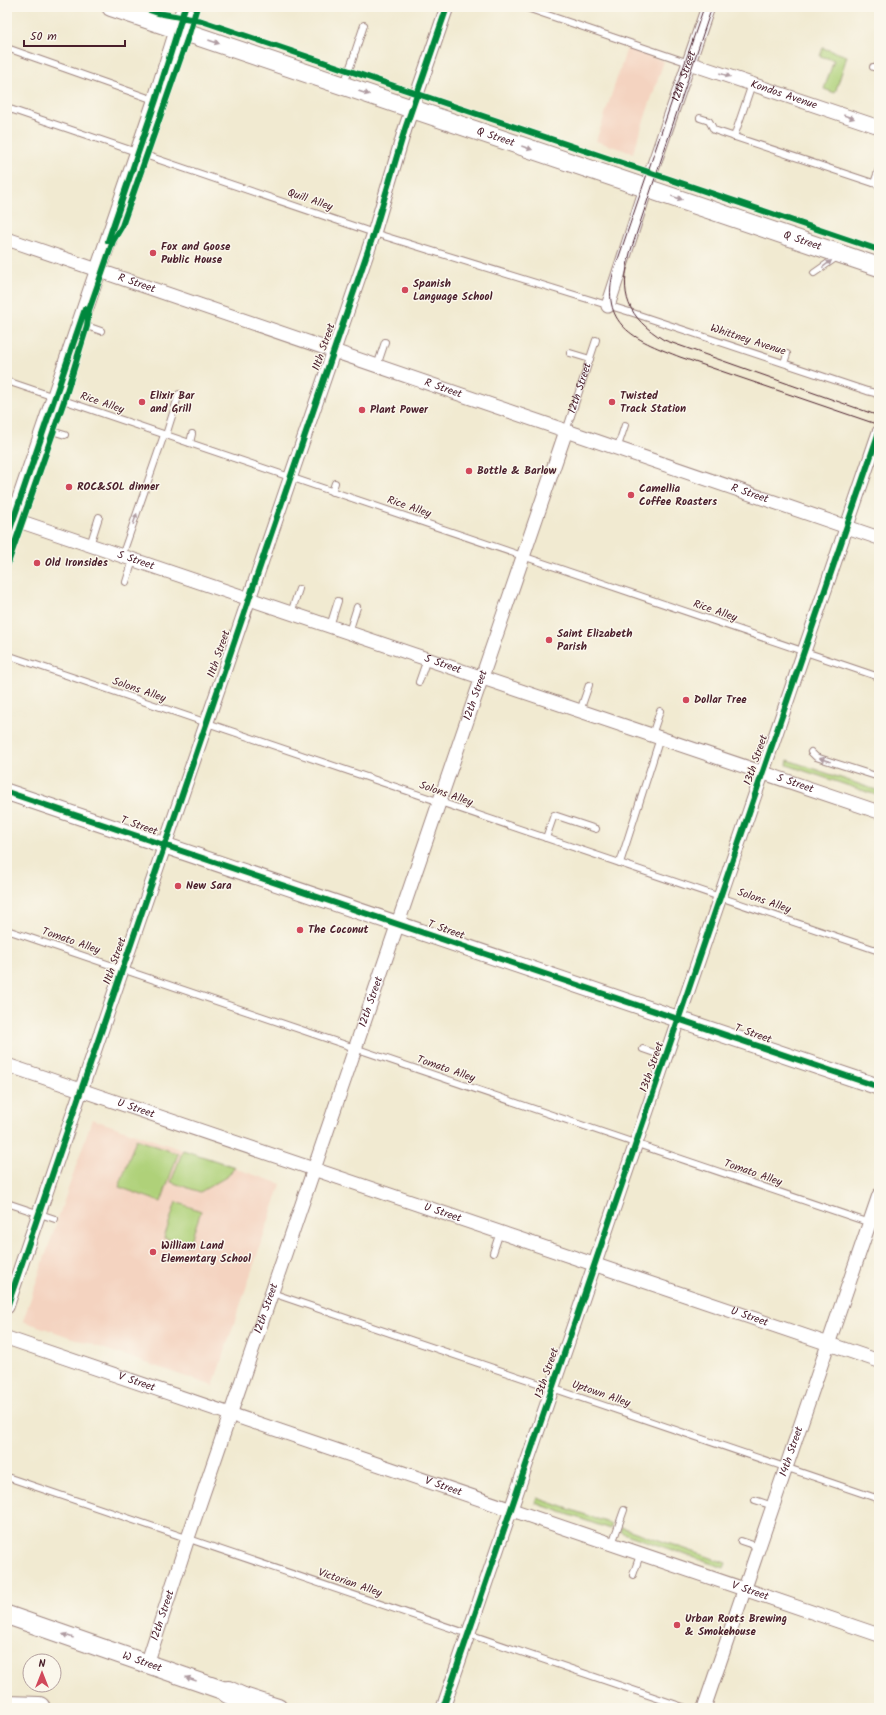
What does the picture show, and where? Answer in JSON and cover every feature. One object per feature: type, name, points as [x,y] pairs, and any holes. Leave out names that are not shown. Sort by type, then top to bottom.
[{"type":"highway","points":[[228,1692],[262,1708]]},
{"type":"highway","points":[[7,1707],[39,1708]]},
{"type":"main road","name":"Q Street","points":[[111,7],[879,267]]},
{"type":"main road","name":"W Street","points":[[7,1615],[278,1708]]},
{"type":"street","points":[[7,538],[10,518],[45,428],[156,100],[185,7]]},
{"type":"street","name":"11th Street","points":[[7,1307],[374,232],[411,109],[447,7]]},
{"type":"street","name":"12th Street","points":[[608,306],[646,188],[708,7]]},
{"type":"street","name":"Kondos Avenue","points":[[688,63],[879,128]]},
{"type":"street","name":"R Street","points":[[7,240],[879,538]]},
{"type":"street","name":"12th Street","points":[[147,1664],[230,1414],[566,431]]},
{"type":"street","name":"13th Street","points":[[444,1708],[594,1264],[879,432]]},
{"type":"street","name":"S Street","points":[[10,518],[879,812]]},
{"type":"street","name":"T Street","points":[[7,792],[879,1087]]},
{"type":"street","name":"U Street","points":[[7,1065],[879,1361]]},
{"type":"street","name":"14th Street","points":[[704,1708],[828,1344],[874,1225],[879,1195]]},
{"type":"street","name":"V Street","points":[[7,1338],[511,1509],[640,1555],[879,1635]]},
{"type":"lane","points":[[524,7],[688,63]]},
{"type":"lane","points":[[343,86],[364,26]]},
{"type":"lane","points":[[7,48],[156,100]]},
{"type":"lane","points":[[734,137],[752,84]]},
{"type":"lane","name":"Quill Alley","points":[[7,108],[374,232],[608,306]]},
{"type":"lane","points":[[700,118],[709,121],[714,130],[877,184],[879,168]]},
{"type":"lane","points":[[814,273],[840,254]]},
{"type":"lane","name":"Whittney Avenue","points":[[608,306],[874,393],[879,397]]},
{"type":"lane","points":[[80,323],[101,331]]},
{"type":"lane","name":"12th Street","points":[[566,431],[596,340]]},
{"type":"lane","points":[[377,366],[385,342]]},
{"type":"lane","points":[[570,353],[590,359]]},
{"type":"lane","points":[[784,363],[787,354]]},
{"type":"lane","name":"Rice Alley","points":[[7,381],[290,477],[383,511],[879,677]]},
{"type":"lane","points":[[126,582],[128,558],[179,394]]},
{"type":"lane","points":[[617,449],[625,426]]},
{"type":"lane","points":[[45,428],[65,435]]},
{"type":"lane","points":[[190,443],[192,434]]},
{"type":"lane","points":[[332,492],[335,483]]},
{"type":"lane","points":[[90,545],[99,516]]},
{"type":"lane","points":[[291,613],[299,588]]},
{"type":"lane","points":[[330,626],[338,601]]},
{"type":"lane","points":[[349,633],[357,607]]},
{"type":"lane","name":"Solons Alley","points":[[7,655],[341,768],[354,775],[440,802],[879,951]]},
{"type":"lane","points":[[419,682],[427,659]]},
{"type":"lane","points":[[580,711],[589,685]]},
{"type":"lane","points":[[620,863],[656,737],[660,711]]},
{"type":"lane","points":[[811,752],[816,758],[879,777]]},
{"type":"lane","points":[[341,768],[343,762]]},
{"type":"lane","points":[[546,838],[554,815],[596,829]]},
{"type":"lane","name":"Tomato Alley","points":[[7,930],[874,1225]]},
{"type":"lane","points":[[643,1049],[666,1057]]},
{"type":"lane","points":[[7,1203],[55,1219]]},
{"type":"lane","points":[[493,1253],[500,1232]]},
{"type":"lane","name":"Uptown Alley","points":[[272,1293],[879,1499]]},
{"type":"lane","name":"Victorian Alley","points":[[7,1477],[686,1708]]},
{"type":"lane","points":[[755,1500],[772,1506]]},
{"type":"lane","points":[[612,1544],[624,1510]]},
{"type":"lane","points":[[741,1541],[759,1547]]},
{"type":"lane","points":[[633,1575],[640,1555]]},
{"type":"shaded area","points":[[627,48],[664,61],[633,153],[596,141]]},
{"type":"shaded area","name":"William Land Elementary School","points":[[92,1119],[281,1184],[213,1386],[23,1321]]},
{"type":"green space","points":[[823,48],[847,56],[835,93],[824,89],[834,60],[820,56]]},
{"type":"green space","points":[[788,760],[879,791],[879,796],[787,765]]},
{"type":"green space","points":[[136,1139],[178,1154],[161,1202],[119,1187]]},
{"type":"green space","points":[[183,1150],[235,1167],[228,1176],[200,1192],[171,1182]]},
{"type":"green space","points":[[176,1202],[201,1211],[189,1246],[164,1238]]},
{"type":"green space","points":[[537,1498],[612,1524],[610,1529],[535,1503]]},
{"type":"green space","points":[[621,1527],[726,1563],[724,1568],[620,1532]]},
{"type":"tram line","points":[[704,7],[613,274],[611,292],[612,308],[618,320],[627,330],[651,345],[680,357],[879,425]]},
{"type":"tram line","points":[[712,7],[630,253],[625,281],[629,304],[642,323],[664,340],[879,416]]},
{"type":"cycle path","points":[[141,7],[158,13],[202,21],[879,250]]},
{"type":"cycle path","points":[[108,241],[156,100],[185,7]]},
{"type":"cycle path","points":[[7,566],[64,401],[87,326],[89,310],[113,241],[122,226],[197,7]]},
{"type":"cycle path","points":[[7,1307],[374,233],[405,129],[447,7]]},
{"type":"cycle path","points":[[7,538],[85,309]]},
{"type":"cycle path","points":[[443,1708],[879,432]]},
{"type":"cycle path","points":[[7,792],[879,1087]]},
{"type":"place","name":"Fox and Goose Public House","points":[[153,253]]},
{"type":"place","name":"Spanish Language School","points":[[405,290]]},
{"type":"place","name":"Elixir Bar and Grill","points":[[142,402]]},
{"type":"place","name":"Twisted Track Station","points":[[612,402]]},
{"type":"place","name":"Plant Power","points":[[362,410]]},
{"type":"place","name":"Bottle & Barlow","points":[[469,471]]},
{"type":"place","name":"ROC&SOL dinner","points":[[69,487]]},
{"type":"place","name":"Camellia Coffee Roasters","points":[[631,495]]},
{"type":"place","name":"Old Ironsides","points":[[37,563]]},
{"type":"place","name":"Saint Elizabeth Parish","points":[[549,640]]},
{"type":"place","name":"Dollar Tree","points":[[686,700]]},
{"type":"place","name":"New Sara","points":[[178,886]]},
{"type":"place","name":"The Coconut","points":[[300,930]]},
{"type":"place","name":"William Land Elementary School","points":[[153,1252]]},
{"type":"place","name":"Urban Roots Brewing & Smokehouse","points":[[677,1625]]}]
